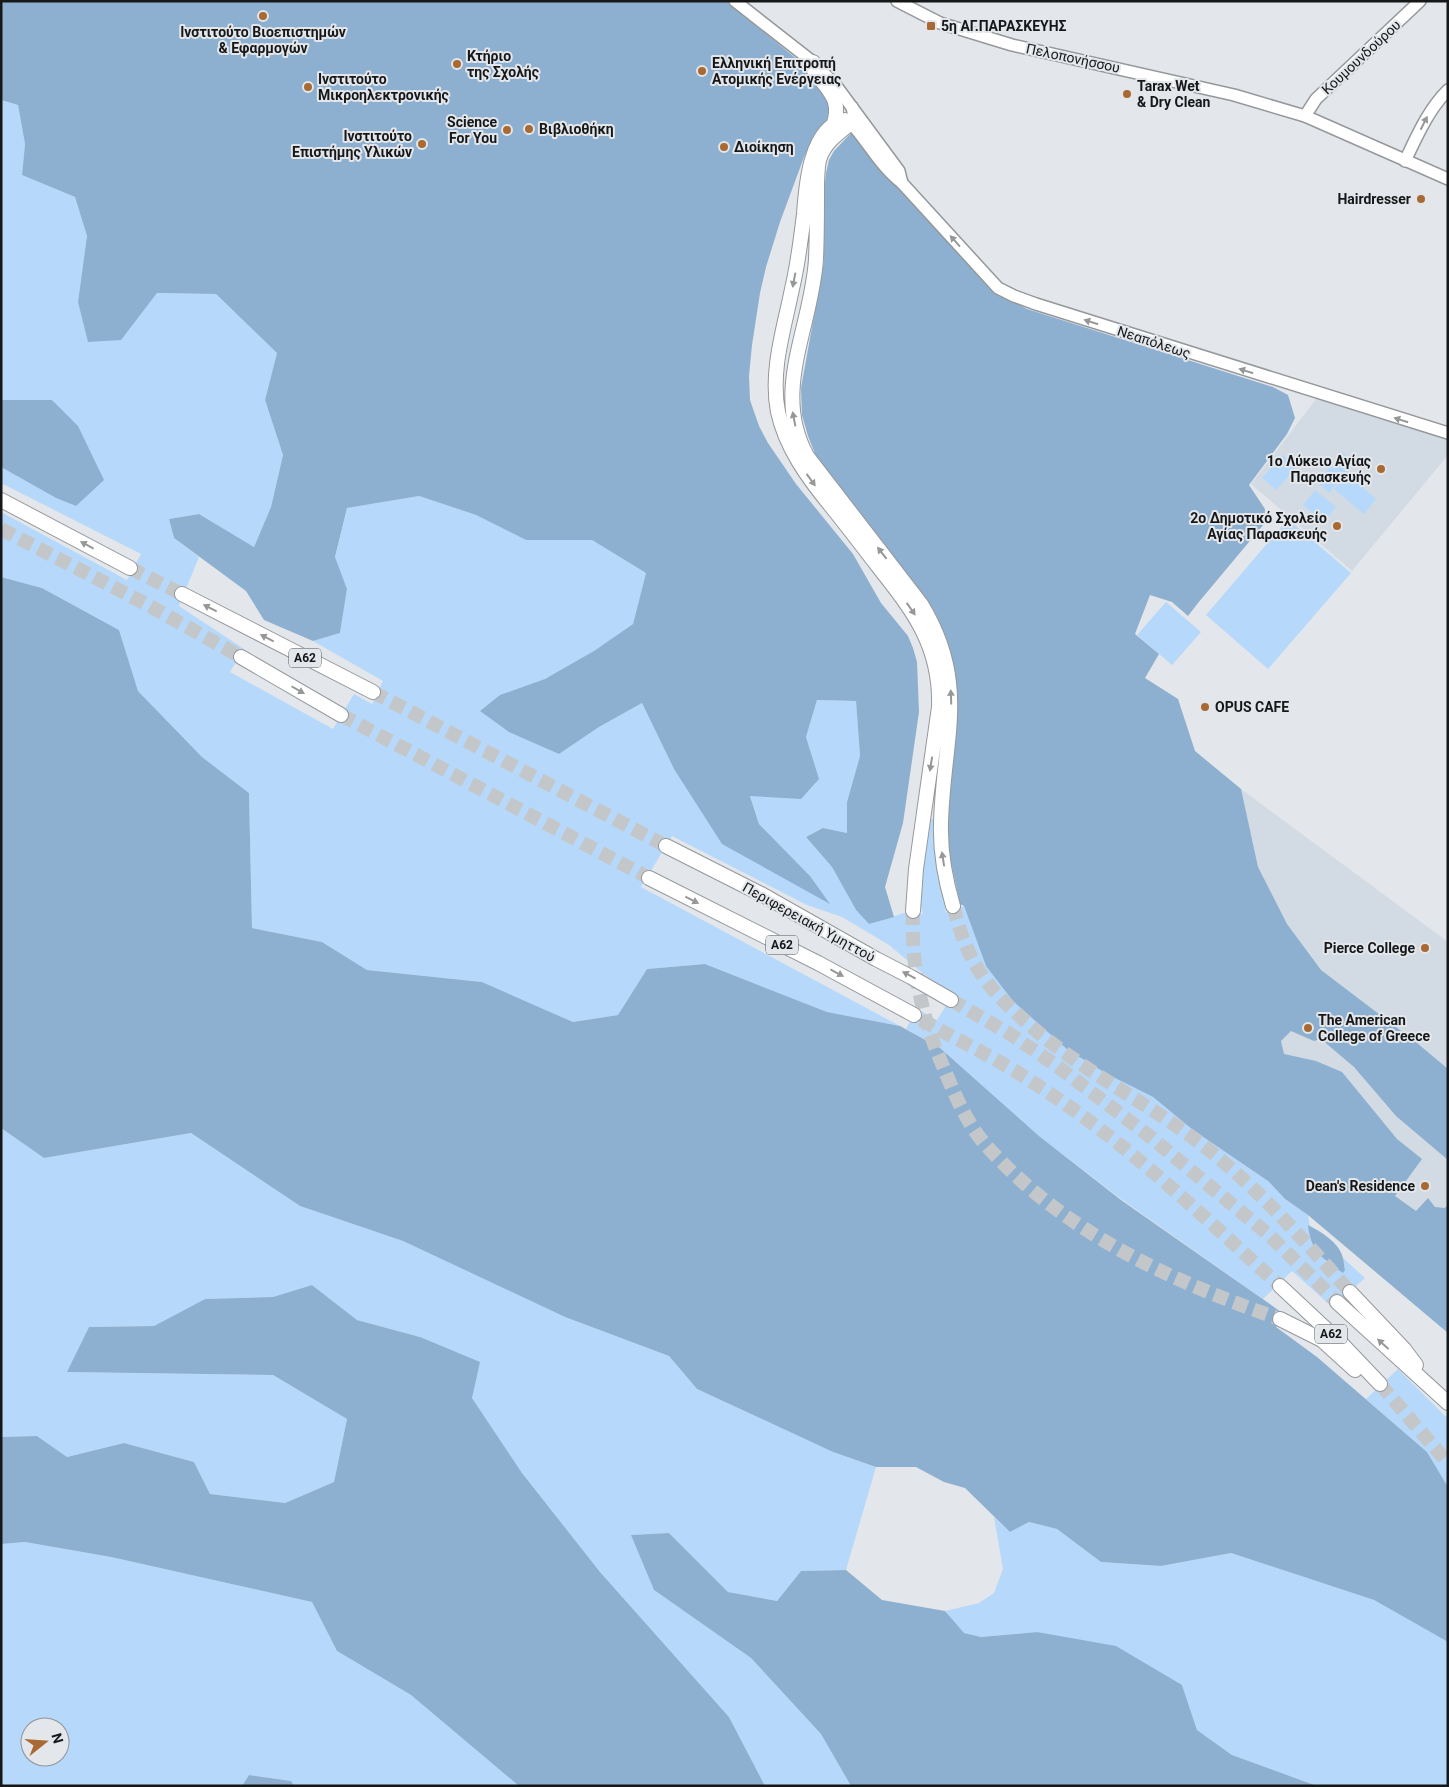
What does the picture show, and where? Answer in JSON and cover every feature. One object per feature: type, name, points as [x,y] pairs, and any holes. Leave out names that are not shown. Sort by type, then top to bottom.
[{"type":"highway","points":[[813,62],[812,67],[837,104],[833,126]]},
{"type":"highway","points":[[913,911],[915,879],[939,707],[939,681],[935,661],[927,638],[912,609],[813,484],[799,462],[787,440],[778,410],[776,381],[778,353],[799,252],[806,186],[812,157],[822,138],[833,126],[843,120],[850,122],[828,144],[819,160],[815,268],[793,381],[792,414],[799,439],[807,456],[918,599],[934,627],[944,654],[949,676],[951,709],[943,790],[941,838],[947,886],[953,906]]},
{"type":"highway","points":[[1,500],[130,568]]},
{"type":"highway","name":"Α62","points":[[182,594],[373,692]]},
{"type":"highway","name":"Α62","points":[[240,657],[341,715]]},
{"type":"highway","name":"Περιφερειακή Υμηττού","points":[[666,846],[763,896],[912,977],[950,1000]]},
{"type":"highway","name":"Α62","points":[[649,878],[818,962],[914,1015]]},
{"type":"highway","name":"Α62","points":[[1280,1286],[1340,1342],[1380,1384],[1358,1372],[1322,1340],[1280,1319]]},
{"type":"highway","points":[[1350,1292],[1404,1349],[1433,1388]]},
{"type":"highway","name":"Α62","points":[[1337,1302],[1448,1402]]},
{"type":"street","points":[[735,1],[813,62],[830,79],[899,171],[902,183]]},
{"type":"street","name":"Πελοπονήσσου","points":[[897,1],[940,22],[986,38],[1234,95],[1306,116],[1448,179]]},
{"type":"street","name":"Κουμουνδούρου","points":[[1306,116],[1316,99],[1420,1]]},
{"type":"street","points":[[1405,160],[1434,105],[1448,90]]},
{"type":"street","points":[[852,107],[854,116],[850,122],[889,172],[902,183]]},
{"type":"street","name":"Νεαπόλεως","points":[[902,183],[992,282],[998,288],[1014,296],[1221,364],[1448,433]]},
{"type":"shaded area","points":[[1,1],[726,1],[810,70],[829,96],[832,118],[804,157],[766,267],[752,345],[749,376],[750,400],[759,426],[768,443],[796,484],[853,554],[881,603],[908,636],[917,662],[919,712],[903,823],[885,887],[894,917],[869,924],[856,910],[832,867],[806,837],[823,828],[847,833],[847,802],[860,756],[856,701],[817,700],[806,737],[819,779],[801,799],[750,796],[759,824],[810,876],[830,904],[722,844],[674,769],[642,703],[599,727],[559,754],[509,732],[480,711],[500,695],[545,679],[594,651],[633,624],[646,573],[592,540],[526,540],[476,515],[419,496],[347,508],[335,557],[347,589],[340,633],[313,641],[264,620],[246,591],[174,538],[169,519],[199,514],[254,547],[271,507],[283,455],[265,400],[277,353],[216,294],[157,293],[121,340],[88,342],[78,302],[87,236],[75,197],[22,175],[25,144],[18,105],[1,100]]},
{"type":"shaded area","points":[[1,100],[18,105],[25,144],[22,175],[75,197],[87,236],[78,302],[121,339],[157,293],[216,294],[277,353],[265,400],[283,455],[271,507],[254,547],[199,514],[169,519],[174,538],[199,557],[179,606],[244,649],[230,672],[333,729],[354,694],[372,704],[383,681],[313,641],[340,633],[347,589],[335,558],[347,508],[419,496],[476,515],[526,540],[592,540],[646,573],[633,624],[568,667],[545,679],[496,699],[481,711],[559,754],[599,727],[642,703],[674,769],[810,876],[759,824],[750,795],[818,779],[806,737],[817,700],[856,701],[860,756],[847,802],[847,833],[823,828],[806,837],[832,867],[856,910],[869,924],[904,913],[923,914],[918,893],[929,820],[935,818],[940,882],[946,912],[964,906],[986,966],[1068,1050],[1107,1074],[1153,1097],[1193,1130],[1268,1181],[1285,1199],[1308,1215],[1311,1236],[1326,1262],[1345,1269],[1343,1258],[1365,1278],[1332,1307],[1292,1271],[1263,1299],[1121,1199],[1039,1136],[940,1048],[906,1029],[917,1009],[937,1020],[952,996],[932,983],[934,981],[889,945],[842,917],[807,905],[672,836],[641,887],[900,1026],[827,1012],[705,964],[647,969],[618,1015],[573,1022],[482,982],[367,970],[322,942],[252,928],[249,793],[202,757],[138,691],[119,630],[42,588],[1,577],[1,512],[127,580],[141,554],[1,483],[1,467],[56,498],[76,506],[53,400],[1,400]]},
{"type":"shaded area","points":[[853,131],[1001,295],[1027,309],[1273,387],[1288,395],[1295,418],[1287,434],[1249,485],[1265,509],[1264,524],[1188,616],[1172,602],[1150,595],[1135,634],[1159,654],[1145,678],[1178,699],[1195,751],[1241,789],[1258,867],[1287,924],[1321,970],[1448,1069],[1448,1160],[1396,1116],[1354,1067],[1321,1039],[1314,1041],[1291,1031],[1281,1041],[1284,1054],[1316,1061],[1342,1072],[1397,1139],[1422,1159],[1395,1196],[1416,1211],[1428,1198],[1435,1207],[1445,1208],[1448,1204],[1448,1333],[1308,1215],[1285,1199],[1268,1181],[1193,1130],[1153,1097],[1107,1074],[1068,1050],[1013,1001],[986,966],[964,906],[960,904],[947,844],[946,820],[958,703],[953,666],[818,461],[802,415],[801,388],[824,261],[824,193],[826,173],[829,160],[834,151]]},
{"type":"shaded area","points":[[1317,398],[1448,439],[1448,455],[1352,571],[1251,484]]},
{"type":"shaded area","points":[[1,400],[52,400],[78,426],[104,480],[76,506],[56,498],[1,467]]},
{"type":"shaded area","points":[[1343,452],[1355,463],[1329,493],[1317,482]]},
{"type":"shaded area","points":[[1283,455],[1297,467],[1276,490],[1262,478]]},
{"type":"shaded area","points":[[1347,474],[1376,499],[1364,514],[1334,489]]},
{"type":"shaded area","points":[[1315,490],[1336,507],[1324,522],[1303,505]]},
{"type":"shaded area","points":[[1288,519],[1351,573],[1268,669],[1206,615]]},
{"type":"shaded area","points":[[1,577],[42,588],[119,630],[138,691],[202,757],[249,793],[252,928],[322,942],[367,970],[482,982],[573,1022],[618,1015],[647,969],[705,964],[827,1012],[900,1026],[940,1048],[1039,1136],[1121,1200],[1284,1314],[1276,1327],[1317,1357],[1427,1452],[1448,1487],[1448,1642],[1374,1600],[1231,1553],[1161,1566],[1101,1562],[1057,1529],[1029,1522],[1010,1532],[965,1488],[944,1482],[916,1467],[876,1467],[833,1452],[697,1389],[669,1356],[565,1317],[403,1241],[300,1206],[191,1133],[44,1158],[1,1128]]},
{"type":"shaded area","points":[[1166,602],[1201,632],[1172,665],[1137,635]]},
{"type":"shaded area","name":"The American College of Greece","points":[[1195,751],[1222,775],[1448,942],[1448,1271],[1211,1069]]},
{"type":"shaded area","points":[[1,1128],[44,1158],[191,1133],[300,1206],[403,1241],[565,1317],[669,1356],[697,1389],[833,1452],[876,1467],[846,1570],[801,1571],[777,1601],[728,1592],[669,1533],[632,1535],[654,1590],[751,1658],[821,1734],[851,1786],[765,1786],[729,1717],[600,1572],[522,1473],[472,1398],[420,1337],[357,1320],[312,1285],[273,1297],[205,1299],[154,1326],[89,1327],[68,1372],[273,1375],[347,1419],[334,1482],[285,1503],[210,1494],[194,1462],[124,1443],[67,1457],[37,1436],[1,1437]]},
{"type":"shaded area","points":[[1308,1225],[1329,1238],[1338,1247],[1343,1259],[1345,1270],[1343,1273],[1319,1254],[1312,1242]]},
{"type":"shaded area","points":[[312,1285],[357,1320],[420,1337],[480,1362],[472,1398],[522,1473],[600,1572],[729,1717],[765,1786],[519,1786],[411,1695],[337,1651],[312,1602],[111,1557],[25,1542],[1,1544],[1,1437],[37,1436],[67,1457],[124,1443],[194,1462],[210,1494],[285,1503],[334,1482],[347,1419],[273,1375],[67,1372],[89,1327],[154,1326],[205,1299],[273,1297]]},
{"type":"shaded area","points":[[1398,1369],[1446,1417],[1448,1415],[1448,1487],[1427,1452],[1366,1399]]},
{"type":"shaded area","points":[[994,1517],[1010,1532],[1029,1522],[1057,1529],[1101,1562],[1161,1566],[1231,1553],[1374,1600],[1448,1642],[1448,1786],[1317,1786],[1232,1755],[1197,1730],[1182,1685],[1037,1632],[981,1637],[963,1633],[945,1611],[979,1603],[994,1593],[1003,1569]]},
{"type":"shaded area","points":[[669,1533],[728,1592],[777,1601],[801,1571],[846,1570],[882,1600],[945,1611],[964,1633],[981,1637],[1037,1632],[1116,1646],[1182,1685],[1197,1730],[1232,1755],[1317,1786],[851,1786],[821,1734],[751,1658],[654,1590],[631,1535]]},
{"type":"shaded area","points":[[25,1542],[111,1557],[312,1602],[337,1651],[411,1695],[519,1786],[294,1786],[291,1781],[249,1775],[242,1786],[1,1786],[1,1544]]},
{"type":"shaded area","points":[[249,1775],[291,1781],[294,1786],[242,1786]]},
{"type":"tunnel","points":[[1,529],[148,605],[241,657]]},
{"type":"tunnel","points":[[130,568],[182,594]]},
{"type":"tunnel","points":[[373,692],[666,846]]},
{"type":"tunnel","points":[[341,715],[649,878]]},
{"type":"tunnel","points":[[953,906],[963,939],[974,962],[988,984],[1006,1004],[1046,1039],[1068,1055],[1178,1127],[1221,1160],[1260,1195],[1315,1252],[1350,1292]]},
{"type":"tunnel","points":[[913,911],[915,968],[927,1023],[959,1103],[970,1124],[984,1143],[1015,1175],[1048,1203],[1083,1228],[1159,1270],[1199,1288],[1280,1319]]},
{"type":"tunnel","points":[[951,1000],[1010,1034],[1057,1066],[1148,1135],[1269,1235],[1337,1302]]},
{"type":"tunnel","points":[[921,1020],[1009,1067],[1102,1130],[1163,1180],[1280,1286]]},
{"type":"tunnel","points":[[1380,1384],[1448,1463]]},
{"type":"place","name":"Ινστιτούτο Βιοεπιστημών & Εφαρμογών","points":[[263,16]]},
{"type":"place","name":"5η ΑΓ.ΠΑΡΑΣΚΕΥΗΣ","points":[[931,26]]},
{"type":"place","name":"Κτήριο της Σχολής","points":[[457,64]]},
{"type":"place","name":"Ελληνική Επιτροπή Ατομικής Ενέργειας","points":[[702,71]]},
{"type":"place","name":"Ινστιτούτο Μικροηλεκτρονικής","points":[[308,87]]},
{"type":"place","name":"Tarax Wet & Dry Clean","points":[[1127,94]]},
{"type":"place","name":"Βιβλιοθήκη","points":[[529,129]]},
{"type":"place","name":"Science For You","points":[[507,130]]},
{"type":"place","name":"Ινστιτούτο Επιστήμης Υλικών","points":[[422,144]]},
{"type":"place","name":"Διοίκηση","points":[[724,147]]},
{"type":"place","name":"Hairdresser","points":[[1421,199]]},
{"type":"place","name":"1ο Λύκειο Αγίας Παρασκευής","points":[[1381,469]]},
{"type":"place","name":"2ο Δημοτικό Σχολείο Αγίας Παρασκευής","points":[[1337,526]]},
{"type":"place","name":"OPUS CAFE","points":[[1205,707]]},
{"type":"place","name":"Pierce College","points":[[1425,948]]},
{"type":"place","name":"The American College of Greece","points":[[1308,1028]]},
{"type":"place","name":"Dean's Residence","points":[[1425,1186]]}]
